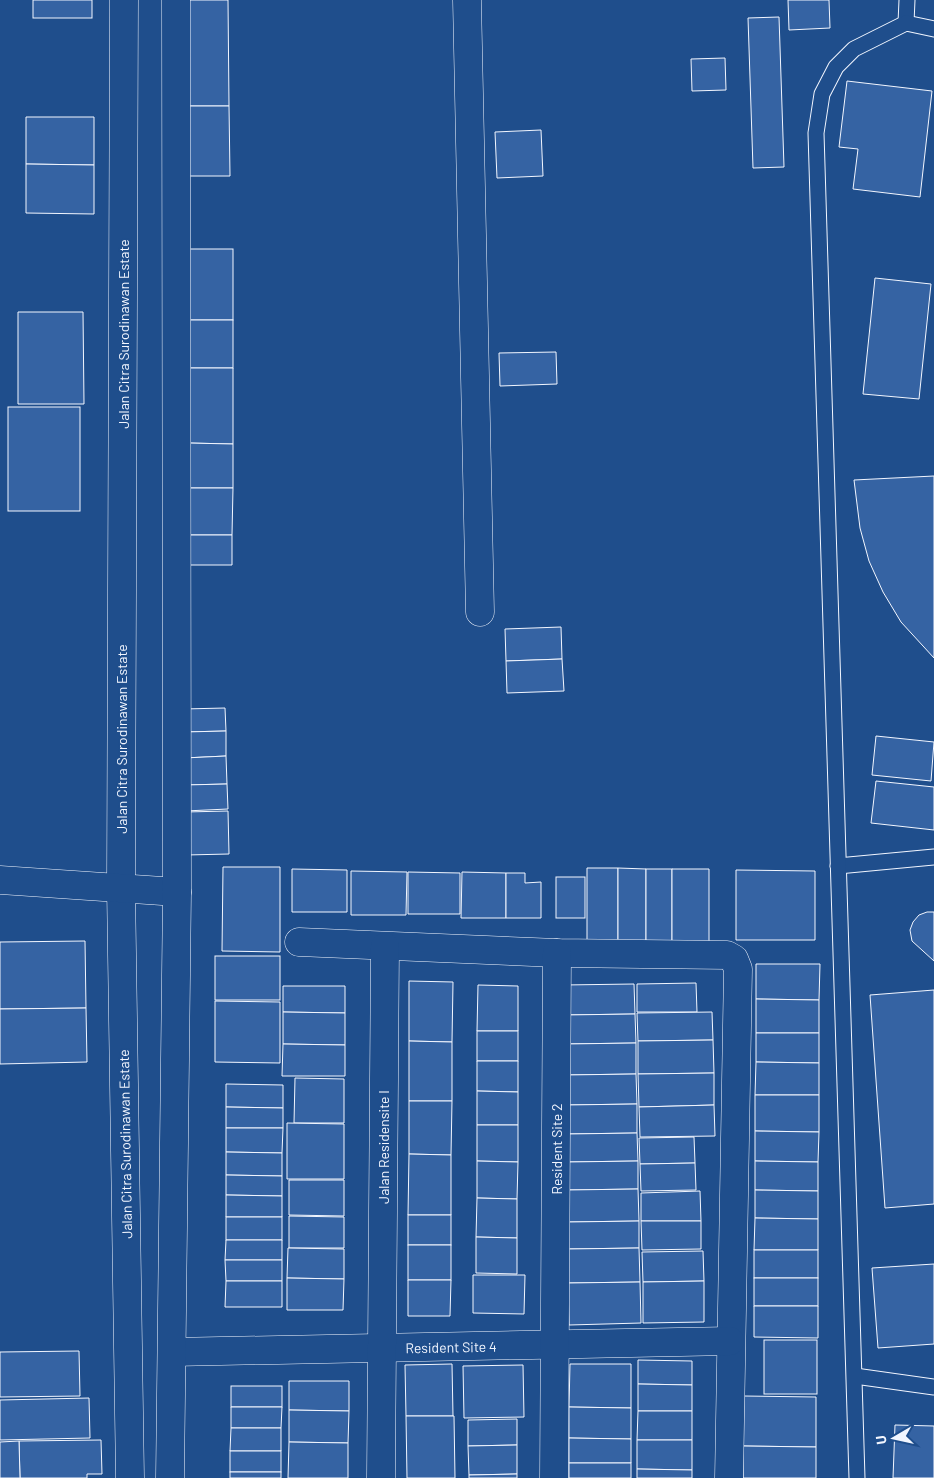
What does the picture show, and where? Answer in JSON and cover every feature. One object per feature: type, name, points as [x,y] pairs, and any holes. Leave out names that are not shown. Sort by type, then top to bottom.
[{"type":"street","name":"Jalan Citra Surodinawan Estate","points":[[124,0],[121,888],[130,1478]]},
{"type":"street","points":[[170,1478],[176,892],[176,0]]},
{"type":"street","points":[[467,0],[480,612]]},
{"type":"street","points":[[0,880],[176,892]]},
{"type":"street","points":[[299,942],[557,953],[727,955],[734,959],[738,969],[729,1478]]},
{"type":"street","name":"Jalan Residensite I","points":[[381,1478],[385,947]]},
{"type":"street","name":"Resident Site 2","points":[[554,1478],[557,953]]},
{"type":"street","name":"Resident Site 4","points":[[172,1352],[730,1341]]},
{"type":"lane","points":[[906,23],[908,0]]},
{"type":"lane","points":[[857,1478],[816,133],[822,94],[836,67],[854,49],[906,23],[934,29]]},
{"type":"lane","points":[[838,866],[934,857]]},
{"type":"lane","points":[[855,1376],[934,1387]]},
{"type":"building","points":[[33,0],[92,0],[92,18],[33,18]]},
{"type":"building","points":[[186,0],[228,0],[229,106],[188,106]]},
{"type":"building","points":[[788,0],[829,0],[830,28],[789,30]]},
{"type":"building","points":[[779,17],[784,167],[753,168],[748,18]]},
{"type":"building","points":[[725,58],[726,90],[692,91],[691,59]]},
{"type":"building","points":[[847,81],[932,91],[920,197],[853,189],[858,149],[839,147]]},
{"type":"building","points":[[188,106],[229,106],[230,176],[189,176]]},
{"type":"building","points":[[26,117],[94,117],[94,165],[26,164]]},
{"type":"building","points":[[541,130],[543,176],[497,178],[495,132]]},
{"type":"building","points":[[26,164],[94,165],[94,214],[26,213]]},
{"type":"building","points":[[188,249],[233,249],[233,320],[188,320]]},
{"type":"building","points":[[875,278],[931,284],[919,399],[863,394]]},
{"type":"building","points":[[18,312],[83,312],[84,404],[18,404]]},
{"type":"building","points":[[188,320],[233,320],[233,368],[188,368]]},
{"type":"building","points":[[556,352],[557,384],[500,386],[499,353]]},
{"type":"building","points":[[188,368],[233,368],[233,444],[188,443]]},
{"type":"building","points":[[8,407],[80,407],[80,511],[8,511]]},
{"type":"building","points":[[188,443],[233,444],[233,488],[188,488]]},
{"type":"building","points":[[934,476],[934,658],[901,622],[883,592],[869,561],[860,528],[854,480]]},
{"type":"building","points":[[188,488],[233,488],[232,535],[187,535]]},
{"type":"building","points":[[187,535],[232,535],[232,565],[188,565]]},
{"type":"building","points":[[561,627],[562,659],[506,661],[505,629]]},
{"type":"building","points":[[562,659],[564,691],[507,693],[506,661]]},
{"type":"building","points":[[225,708],[226,731],[183,732],[183,709]]},
{"type":"building","points":[[226,731],[226,756],[184,758],[183,732]]},
{"type":"building","points":[[876,736],[934,742],[931,781],[872,775]]},
{"type":"building","points":[[226,756],[227,784],[184,785],[184,758]]},
{"type":"building","points":[[876,781],[934,787],[934,830],[871,823]]},
{"type":"building","points":[[227,784],[228,809],[185,811],[184,785]]},
{"type":"building","points":[[228,811],[229,854],[186,855],[185,812]]},
{"type":"building","points":[[223,867],[280,867],[280,952],[222,951]]},
{"type":"building","points":[[587,868],[618,868],[618,942],[587,941]]},
{"type":"building","points":[[618,868],[646,869],[646,942],[618,942]]},
{"type":"building","points":[[292,869],[347,870],[347,912],[292,912]]},
{"type":"building","points":[[646,869],[672,869],[672,942],[646,942]]},
{"type":"building","points":[[672,869],[709,869],[709,943],[672,942]]},
{"type":"building","points":[[736,870],[815,871],[815,940],[736,940]]},
{"type":"building","points":[[351,871],[407,872],[406,915],[351,915]]},
{"type":"building","points":[[408,872],[460,873],[460,914],[408,914]]},
{"type":"building","points":[[462,872],[506,873],[506,918],[461,918]]},
{"type":"building","points":[[506,873],[525,873],[525,883],[541,882],[541,918],[506,918]]},
{"type":"building","points":[[556,877],[585,877],[585,918],[556,918]]},
{"type":"building","points":[[934,912],[934,961],[912,941],[910,930],[913,922],[919,915]]},
{"type":"building","points":[[85,941],[86,1008],[0,1009],[0,942]]},
{"type":"building","points":[[215,956],[280,956],[280,1000],[215,1000]]},
{"type":"building","points":[[756,964],[820,964],[819,1000],[756,999]]},
{"type":"building","points":[[409,981],[453,982],[452,1042],[409,1041]]},
{"type":"building","points":[[696,983],[697,1012],[637,1012],[637,984]]},
{"type":"building","points":[[634,984],[635,1014],[563,1015],[563,985]]},
{"type":"building","points":[[478,985],[518,986],[518,1031],[477,1031]]},
{"type":"building","points":[[283,986],[345,986],[345,1013],[283,1012]]},
{"type":"building","points":[[934,990],[934,1204],[885,1208],[870,995]]},
{"type":"building","points":[[756,999],[819,1000],[819,1033],[756,1033]]},
{"type":"building","points":[[215,1001],[280,1002],[280,1063],[215,1062]]},
{"type":"building","points":[[86,1008],[87,1062],[0,1064],[0,1009]]},
{"type":"building","points":[[283,1012],[345,1013],[345,1045],[283,1044]]},
{"type":"building","points":[[712,1012],[713,1040],[638,1041],[637,1013]]},
{"type":"building","points":[[635,1014],[636,1043],[564,1044],[563,1015]]},
{"type":"building","points":[[477,1031],[518,1031],[518,1061],[477,1061]]},
{"type":"building","points":[[756,1033],[819,1033],[819,1063],[756,1062]]},
{"type":"building","points":[[713,1040],[714,1073],[638,1074],[638,1041]]},
{"type":"building","points":[[409,1041],[452,1042],[452,1101],[409,1101]]},
{"type":"building","points":[[636,1043],[636,1074],[564,1075],[564,1044]]},
{"type":"building","points":[[283,1044],[345,1045],[345,1076],[282,1076]]},
{"type":"building","points":[[477,1061],[518,1061],[518,1092],[477,1091]]},
{"type":"building","points":[[756,1062],[819,1063],[819,1095],[755,1095]]},
{"type":"building","points":[[714,1073],[714,1105],[639,1107],[638,1074]]},
{"type":"building","points":[[636,1074],[637,1104],[565,1105],[564,1075]]},
{"type":"building","points":[[295,1078],[344,1079],[344,1123],[294,1123]]},
{"type":"building","points":[[226,1084],[283,1085],[283,1108],[226,1107]]},
{"type":"building","points":[[477,1091],[518,1092],[518,1125],[477,1125]]},
{"type":"building","points":[[755,1095],[819,1095],[819,1132],[755,1131]]},
{"type":"building","points":[[409,1101],[452,1101],[451,1155],[409,1154]]},
{"type":"building","points":[[637,1104],[637,1133],[566,1134],[565,1105]]},
{"type":"building","points":[[714,1105],[715,1136],[640,1137],[639,1107]]},
{"type":"building","points":[[226,1107],[283,1108],[283,1128],[226,1128]]},
{"type":"building","points":[[287,1123],[344,1124],[344,1179],[287,1179]]},
{"type":"building","points":[[477,1125],[518,1125],[518,1162],[477,1161]]},
{"type":"building","points":[[226,1128],[283,1128],[282,1153],[226,1152]]},
{"type":"building","points":[[755,1131],[819,1132],[818,1162],[755,1161]]},
{"type":"building","points":[[637,1133],[638,1161],[566,1162],[566,1134]]},
{"type":"building","points":[[694,1137],[695,1163],[640,1164],[639,1138]]},
{"type":"building","points":[[226,1152],[282,1153],[282,1176],[226,1175]]},
{"type":"building","points":[[409,1154],[451,1155],[451,1215],[408,1215]]},
{"type":"building","points":[[477,1161],[518,1162],[517,1199],[477,1198]]},
{"type":"building","points":[[638,1161],[638,1189],[566,1190],[566,1162]]},
{"type":"building","points":[[755,1161],[818,1162],[818,1191],[755,1190]]},
{"type":"building","points":[[695,1163],[696,1190],[641,1191],[640,1164]]},
{"type":"building","points":[[226,1175],[282,1176],[282,1196],[226,1195]]},
{"type":"building","points":[[289,1180],[344,1180],[344,1216],[289,1215]]},
{"type":"building","points":[[638,1189],[639,1221],[567,1222],[566,1190]]},
{"type":"building","points":[[755,1190],[818,1191],[818,1219],[755,1218]]},
{"type":"building","points":[[700,1191],[701,1221],[641,1221],[641,1193]]},
{"type":"building","points":[[226,1195],[282,1196],[282,1217],[226,1217]]},
{"type":"building","points":[[477,1198],[517,1199],[517,1238],[476,1237]]},
{"type":"building","points":[[408,1215],[451,1215],[451,1245],[408,1245]]},
{"type":"building","points":[[289,1216],[344,1217],[344,1248],[289,1248]]},
{"type":"building","points":[[226,1217],[282,1217],[282,1240],[226,1240]]},
{"type":"building","points":[[755,1218],[818,1219],[818,1250],[754,1250]]},
{"type":"building","points":[[639,1221],[639,1248],[567,1249],[567,1222]]},
{"type":"building","points":[[641,1221],[701,1221],[701,1249],[642,1250]]},
{"type":"building","points":[[476,1237],[517,1238],[517,1274],[476,1273]]},
{"type":"building","points":[[226,1240],[282,1240],[282,1260],[225,1260]]},
{"type":"building","points":[[408,1245],[451,1245],[451,1280],[408,1280]]},
{"type":"building","points":[[288,1248],[344,1249],[344,1279],[287,1278]]},
{"type":"building","points":[[639,1248],[640,1282],[568,1283],[567,1249]]},
{"type":"building","points":[[754,1250],[818,1250],[818,1278],[754,1278]]},
{"type":"building","points":[[703,1251],[704,1281],[643,1282],[642,1252]]},
{"type":"building","points":[[225,1260],[282,1260],[282,1281],[226,1281]]},
{"type":"building","points":[[934,1264],[934,1344],[878,1348],[872,1268]]},
{"type":"building","points":[[473,1275],[525,1275],[524,1314],[473,1313]]},
{"type":"building","points":[[287,1278],[344,1279],[343,1310],[287,1310]]},
{"type":"building","points":[[754,1278],[818,1278],[818,1306],[754,1306]]},
{"type":"building","points":[[408,1280],[451,1280],[450,1316],[408,1316]]},
{"type":"building","points":[[226,1281],[282,1281],[282,1307],[225,1307]]},
{"type":"building","points":[[704,1281],[704,1322],[643,1323],[643,1282]]},
{"type":"building","points":[[640,1282],[641,1323],[569,1325],[568,1283]]},
{"type":"building","points":[[754,1306],[818,1306],[818,1338],[754,1337]]},
{"type":"building","points":[[764,1340],[817,1340],[817,1394],[764,1394]]},
{"type":"building","points":[[79,1351],[80,1396],[0,1397],[0,1352]]},
{"type":"building","points":[[638,1360],[692,1361],[692,1385],[638,1384]]},
{"type":"building","points":[[452,1364],[453,1416],[406,1416],[405,1365]]},
{"type":"building","points":[[570,1364],[631,1364],[631,1408],[569,1407]]},
{"type":"building","points":[[523,1365],[524,1417],[464,1418],[463,1366]]},
{"type":"building","points":[[289,1381],[349,1381],[349,1411],[289,1410]]},
{"type":"building","points":[[638,1384],[692,1385],[692,1411],[638,1411]]},
{"type":"building","points":[[231,1386],[282,1386],[282,1407],[231,1407]]},
{"type":"building","points":[[744,1396],[816,1397],[816,1447],[743,1446]]},
{"type":"building","points":[[89,1398],[90,1438],[0,1440],[0,1400]]},
{"type":"building","points":[[231,1407],[282,1407],[281,1428],[231,1428]]},
{"type":"building","points":[[569,1407],[631,1408],[631,1439],[569,1438]]},
{"type":"building","points":[[289,1410],[349,1411],[348,1443],[289,1442]]},
{"type":"building","points":[[638,1411],[692,1411],[692,1440],[637,1440]]},
{"type":"building","points":[[406,1416],[454,1416],[455,1478],[407,1478]]},
{"type":"building","points":[[517,1419],[517,1445],[468,1446],[468,1420]]},
{"type":"building","points":[[895,1425],[934,1426],[934,1478],[893,1478]]},
{"type":"building","points":[[231,1428],[281,1428],[281,1451],[230,1451]]},
{"type":"building","points":[[569,1438],[631,1439],[631,1463],[569,1463]]},
{"type":"building","points":[[101,1440],[102,1474],[87,1474],[87,1478],[20,1478],[19,1441]]},
{"type":"building","points":[[637,1440],[692,1440],[692,1470],[637,1469]]},
{"type":"building","points":[[19,1441],[20,1478],[0,1478],[0,1442]]},
{"type":"building","points":[[289,1442],[348,1443],[348,1478],[288,1478]]},
{"type":"building","points":[[517,1445],[517,1474],[469,1475],[468,1446]]},
{"type":"building","points":[[743,1446],[816,1447],[816,1478],[743,1478]]},
{"type":"building","points":[[230,1451],[281,1451],[281,1472],[230,1472]]},
{"type":"building","points":[[569,1463],[631,1463],[631,1478],[569,1478]]},
{"type":"building","points":[[637,1469],[692,1470],[692,1478],[637,1478]]},
{"type":"building","points":[[230,1472],[281,1472],[281,1478],[230,1478]]},
{"type":"building","points":[[517,1474],[517,1478],[469,1478],[469,1475]]}]
